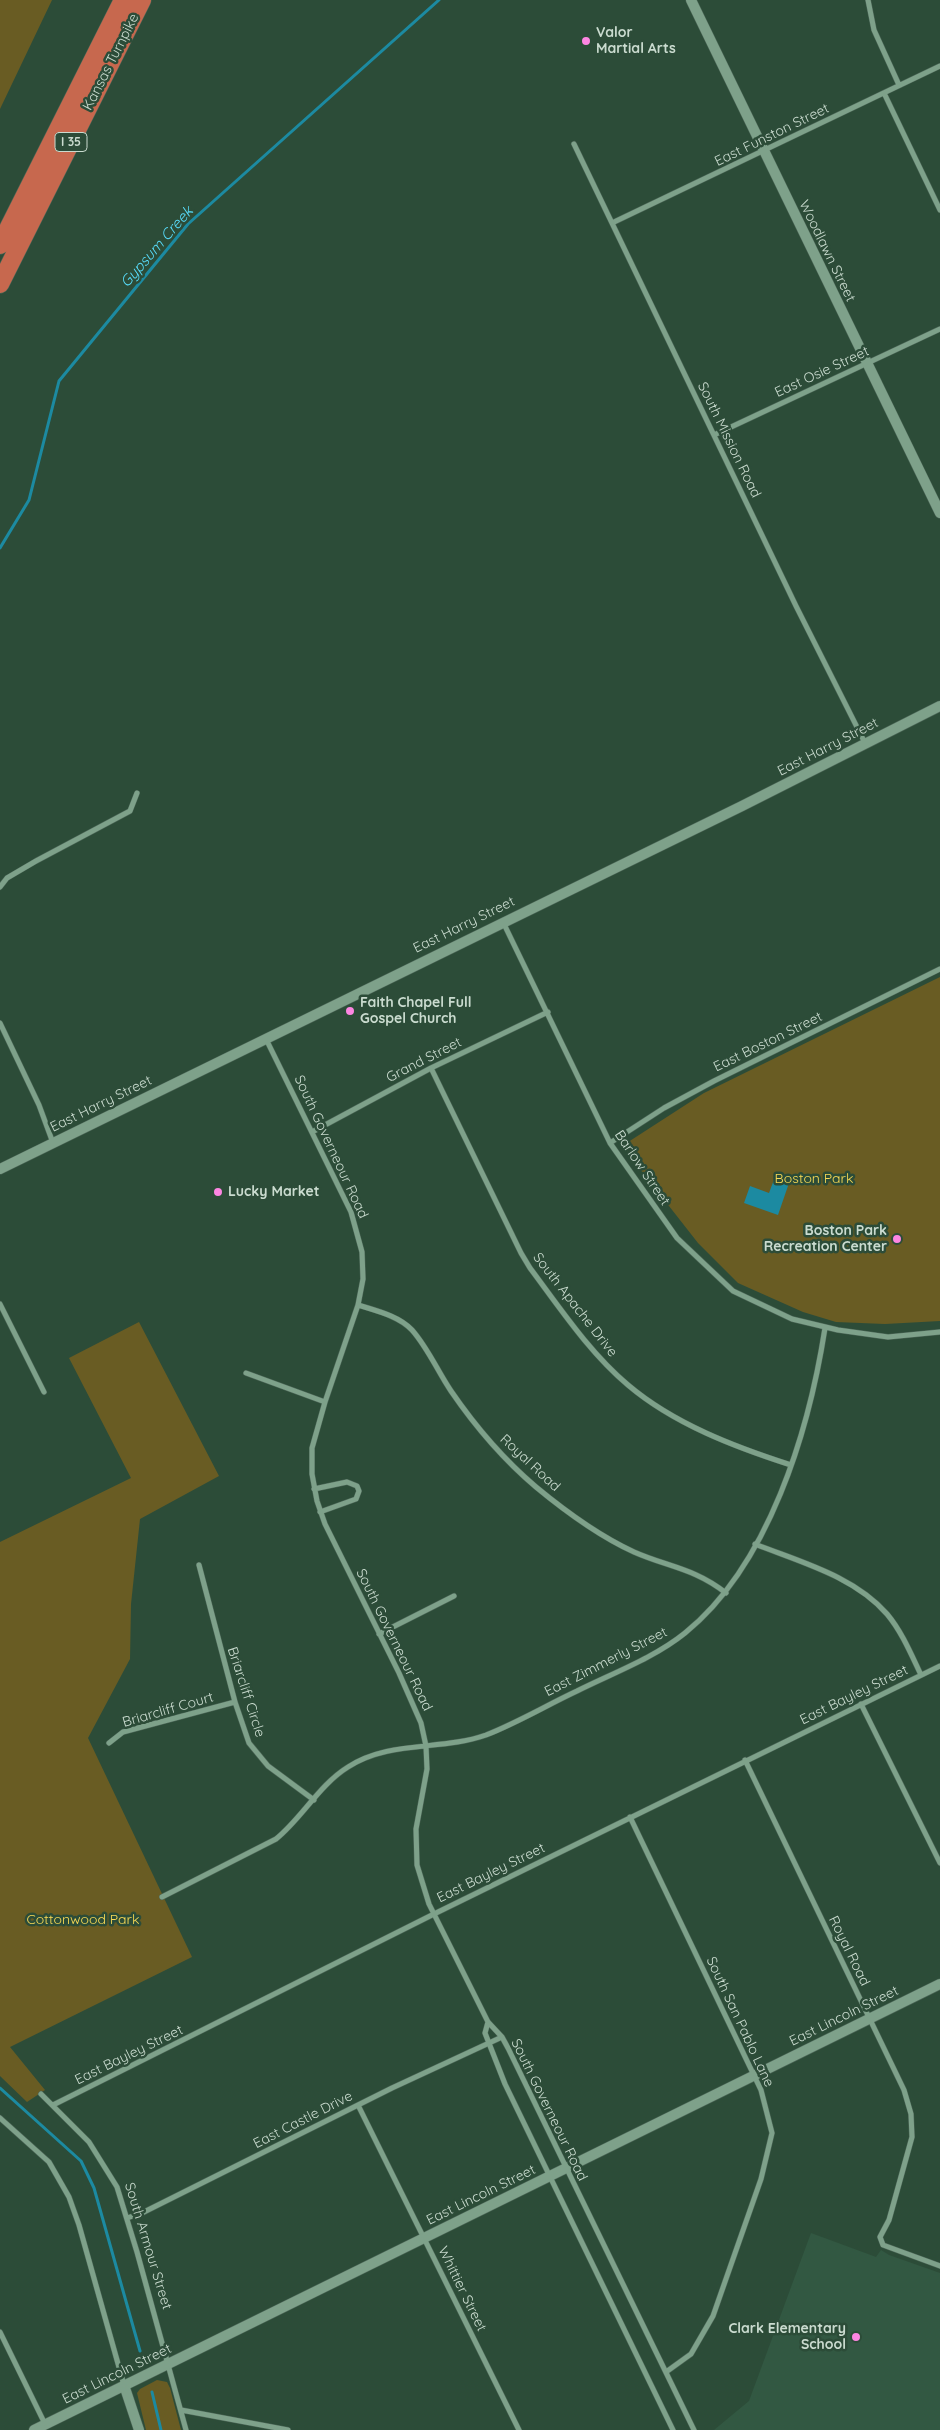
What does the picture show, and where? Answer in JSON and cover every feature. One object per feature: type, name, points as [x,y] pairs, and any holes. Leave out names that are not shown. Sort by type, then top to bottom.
[{"type":"highway","name":"Kansas Turnpike","points":[[0,245],[123,0]]},
{"type":"highway","name":"Kansas Turnpike","points":[[0,284],[142,0]]},
{"type":"street","name":"Woodlawn Street","points":[[691,0],[763,152],[940,513]]},
{"type":"street","points":[[868,0],[874,30],[899,86]]},
{"type":"street","name":"East Funston Street","points":[[612,223],[940,66]]},
{"type":"street","points":[[884,93],[940,210]]},
{"type":"street","name":"South Mission Road","points":[[574,144],[865,744]]},
{"type":"street","name":"East Osie Street","points":[[714,435],[940,328]]},
{"type":"street","name":"East Harry Street","points":[[0,1169],[742,806],[940,706]]},
{"type":"street","points":[[0,886],[7,878],[130,811],[136,793]]},
{"type":"street","name":"Barlow Street","points":[[502,922],[548,1012],[610,1143],[678,1238],[733,1291],[792,1319],[825,1328]]},
{"type":"street","name":"East Boston Street","points":[[610,1143],[664,1108],[714,1081],[940,969]]},
{"type":"street","name":"Grand Street","points":[[312,1132],[431,1068],[548,1012]]},
{"type":"street","points":[[0,1023],[39,1105],[53,1143]]},
{"type":"street","name":"South Governeour Road","points":[[266,1038],[351,1212],[360,1238],[363,1266],[358,1305],[325,1402],[312,1448],[314,1489],[320,1512],[417,1711],[426,1746],[427,1769],[418,1813],[415,1842],[418,1872],[434,1914],[488,2022],[502,2037],[694,2430]]},
{"type":"street","name":"South Apache Drive","points":[[431,1068],[521,1253],[548,1291],[604,1361],[628,1385],[671,1415],[721,1439],[791,1465]]},
{"type":"street","points":[[0,1304],[44,1392]]},
{"type":"street","name":"Royal Road","points":[[358,1305],[393,1317],[412,1330],[452,1392],[481,1431],[503,1456],[536,1487],[614,1541],[648,1558],[698,1574],[726,1594]]},
{"type":"street","points":[[825,1328],[888,1337],[940,1332]]},
{"type":"street","name":"East Zimmerly Street","points":[[162,1897],[276,1839],[290,1829],[333,1779],[358,1761],[381,1753],[485,1735],[636,1662],[684,1634],[726,1594],[770,1516],[803,1432],[825,1328]]},
{"type":"street","points":[[246,1373],[325,1402]]},
{"type":"street","points":[[314,1489],[347,1482],[357,1486],[359,1496],[356,1499],[320,1512]]},
{"type":"street","points":[[755,1544],[821,1570],[859,1590],[875,1602],[897,1628],[921,1675]]},
{"type":"street","name":"Briarcliff Circle","points":[[199,1565],[235,1702],[246,1736],[258,1756],[278,1775],[314,1800]]},
{"type":"street","points":[[379,1634],[454,1596]]},
{"type":"street","name":"East Bayley Street","points":[[53,2105],[745,1760],[940,1666]]},
{"type":"street","name":"Briarcliff Court","points":[[109,1743],[123,1732],[235,1702]]},
{"type":"street","points":[[861,1704],[940,1863]]},
{"type":"street","name":"Royal Road","points":[[745,1760],[904,2090],[911,2114],[912,2137],[889,2220],[880,2237],[883,2245],[940,2266]]},
{"type":"street","name":"South San Pablo Lane","points":[[630,1817],[761,2090],[772,2133],[761,2179],[713,2316],[691,2354],[666,2372]]},
{"type":"street","name":"East Lincoln Street","points":[[34,2430],[940,1984]]},
{"type":"street","points":[[488,2022],[485,2033],[490,2043]]},
{"type":"street","name":"East Castle Drive","points":[[127,2218],[142,2213],[358,2105],[502,2037]]},
{"type":"street","name":"South Governeour Road","points":[[490,2043],[505,2084],[673,2430]]},
{"type":"street","name":"South Armour Street","points":[[41,2094],[100,2156],[117,2187],[186,2430]]},
{"type":"street","name":"Whittier Street","points":[[358,2105],[518,2430]]},
{"type":"street","points":[[0,2118],[49,2162],[69,2197],[79,2225],[124,2385],[139,2430]]},
{"type":"street","points":[[0,2332],[45,2424]]},
{"type":"street","points":[[181,2410],[288,2430]]},
{"type":"shaded area","name":"Clark Elementary School","points":[[811,2233],[876,2257],[881,2250],[889,2255],[940,2273],[940,2430],[714,2430],[749,2401]]},
{"type":"green space","points":[[0,0],[52,0],[0,109]]},
{"type":"green space","name":"Boston Park","points":[[940,977],[940,1321],[885,1324],[836,1322],[803,1312],[738,1283],[698,1243],[622,1146],[704,1093]]},
{"type":"green space","name":"Cottonwood Park","points":[[139,1322],[219,1476],[140,1519],[131,1604],[130,1659],[88,1738],[192,1957],[10,2047],[45,2090],[27,2102],[0,2076],[0,1542],[131,1478],[69,1358]]},
{"type":"green space","points":[[157,2380],[167,2382],[170,2388],[181,2430],[146,2430],[137,2393],[140,2389]]},
{"type":"water","points":[[775,1177],[789,1183],[778,1215],[744,1203],[750,1186],[769,1193]]},
{"type":"waterway","name":"Gypsum Creek","points":[[0,548],[29,500],[59,381],[188,224],[439,0]]},
{"type":"waterway","points":[[0,2088],[81,2161],[94,2188],[140,2351]]},
{"type":"waterway","points":[[152,2392],[161,2430]]},
{"type":"place","name":"Valor Martial Arts","points":[[586,41]]},
{"type":"place","name":"Faith Chapel Full Gospel Church","points":[[350,1011]]},
{"type":"place","name":"Lucky Market","points":[[218,1192]]},
{"type":"place","name":"Boston Park Recreation Center","points":[[897,1239]]},
{"type":"place","name":"Clark Elementary School","points":[[856,2337]]}]
